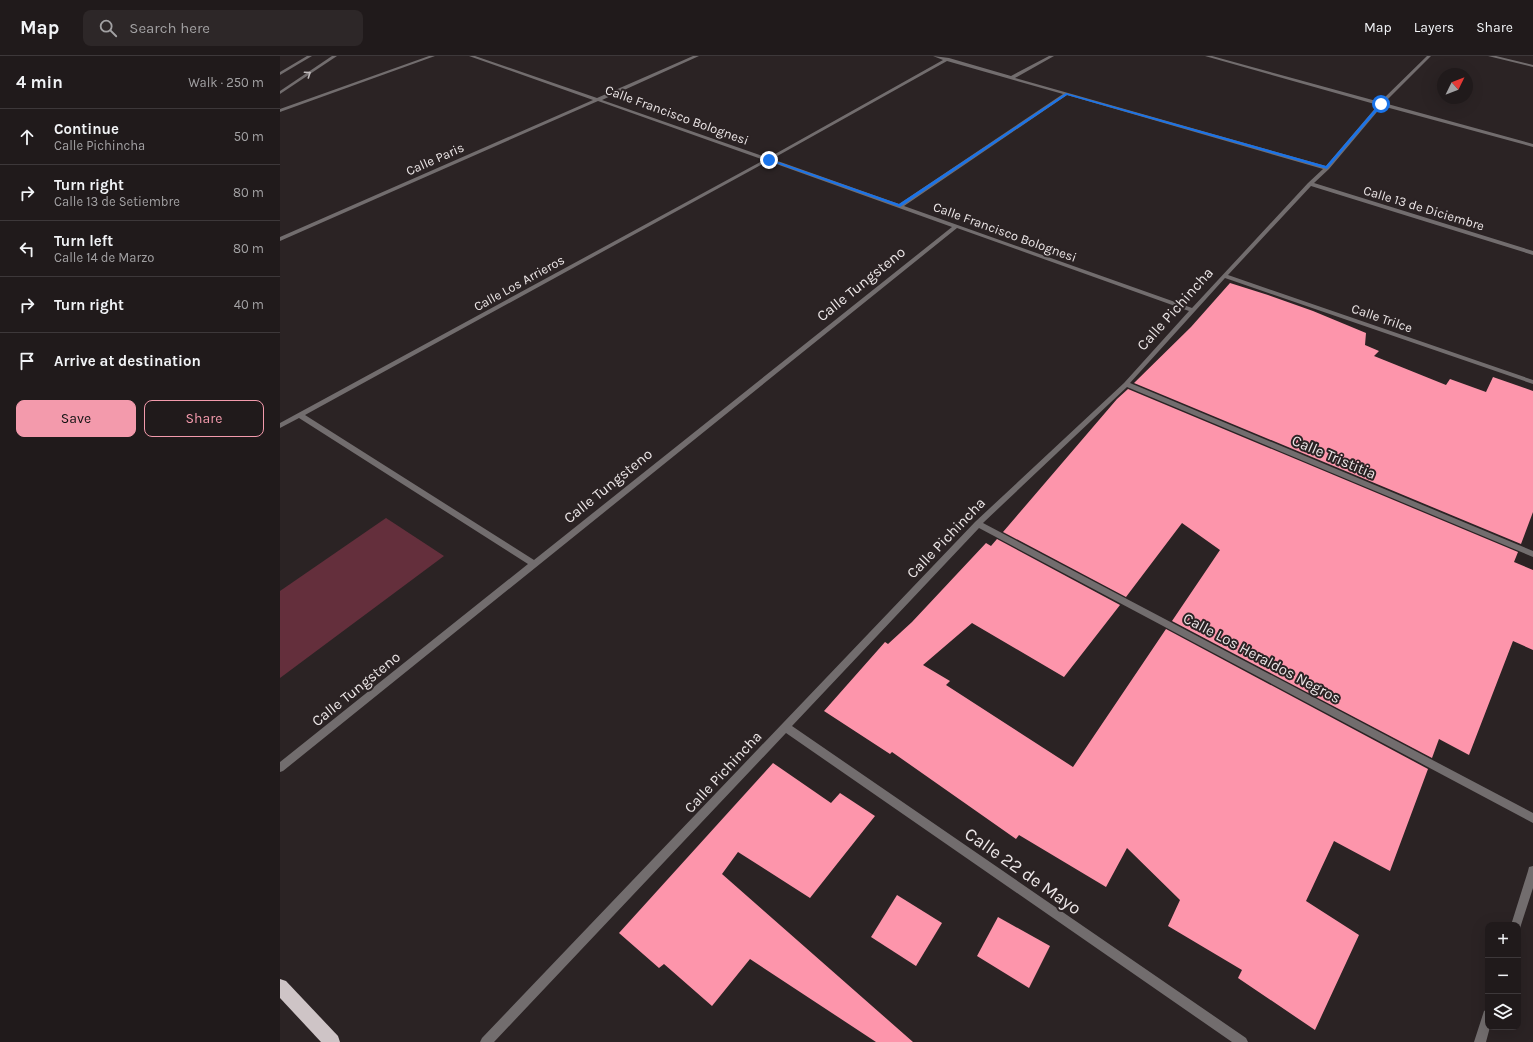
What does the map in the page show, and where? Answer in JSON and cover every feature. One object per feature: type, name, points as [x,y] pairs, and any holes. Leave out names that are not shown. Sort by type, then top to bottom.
[{"type":"highway","points":[[280,988],[332,1042]]},
{"type":"street","points":[[280,74],[310,56]]},
{"type":"street","points":[[280,93],[335,56]]},
{"type":"street","points":[[280,111],[433,56]]},
{"type":"street","name":"Calle Francisco Bolognesi","points":[[470,56],[598,99],[900,206],[955,227],[1193,310]]},
{"type":"street","name":"Calle Paris","points":[[280,239],[697,56]]},
{"type":"street","points":[[935,56],[1327,168]]},
{"type":"street","points":[[1012,77],[1052,56]]},
{"type":"street","points":[[1207,56],[1533,146]]},
{"type":"street","name":"Calle Pichincha","points":[[486,1042],[978,524],[1126,384],[1224,276],[1310,184],[1327,168],[1381,104],[1429,56]]},
{"type":"street","points":[[1490,56],[1533,66]]},
{"type":"street","name":"Calle Los Arrieros","points":[[280,426],[769,160],[947,60]]},
{"type":"street","points":[[900,206],[1066,94]]},
{"type":"street","name":"Calle 13 de Diciembre","points":[[1310,184],[1533,253]]},
{"type":"street","name":"Calle Tungsteno","points":[[280,768],[955,227]]},
{"type":"street","name":"Calle Trilce","points":[[1224,276],[1533,382]]},
{"type":"street","name":"Calle Tristitia","points":[[1126,384],[1533,554]]},
{"type":"street","points":[[299,415],[534,564]]},
{"type":"street","name":"Calle Los Heraldos Negros","points":[[978,524],[1533,818]]},
{"type":"street","name":"Calle 22 de Mayo","points":[[785,727],[1242,1042]]},
{"type":"street","points":[[1517,922],[1533,872]]},
{"type":"street","points":[[1480,1042],[1485,1025]]},
{"type":"shaded area","points":[[386,518],[444,556],[280,678],[280,591]]},
{"type":"building","points":[[1230,283],[1313,311],[1366,333],[1365,345],[1379,351],[1374,356],[1446,385],[1450,379],[1486,392],[1493,377],[1533,391],[1533,512],[1521,544],[1134,383],[1191,327]]},
{"type":"building","points":[[1128,389],[1518,552],[1514,562],[1533,570],[1533,650],[1513,641],[1469,755],[1439,739],[1432,758],[1172,621],[1220,550],[1182,523],[1126,597],[1003,532],[1117,399]]},
{"type":"building","points":[[997,539],[1120,605],[1064,677],[972,623],[923,665],[950,681],[946,685],[1073,767],[1166,629],[1428,769],[1390,871],[1334,841],[1306,901],[1359,935],[1315,1030],[1238,978],[1242,970],[1168,926],[1180,900],[1127,848],[1106,887],[1019,835],[1016,839],[892,752],[890,754],[824,711],[885,642],[888,644],[912,622],[986,543],[991,546]]},
{"type":"building","points":[[773,763],[831,803],[840,793],[875,816],[810,898],[738,852],[722,874],[913,1042],[876,1042],[750,959],[712,1006],[664,964],[659,968],[619,933]]},
{"type":"building","points":[[897,895],[942,923],[916,966],[871,937]]},
{"type":"building","points":[[998,917],[1050,946],[1029,988],[977,956]]},
{"type":"route","points":[[769,160],[900,206],[1066,94],[1327,168],[1381,104]]}]
